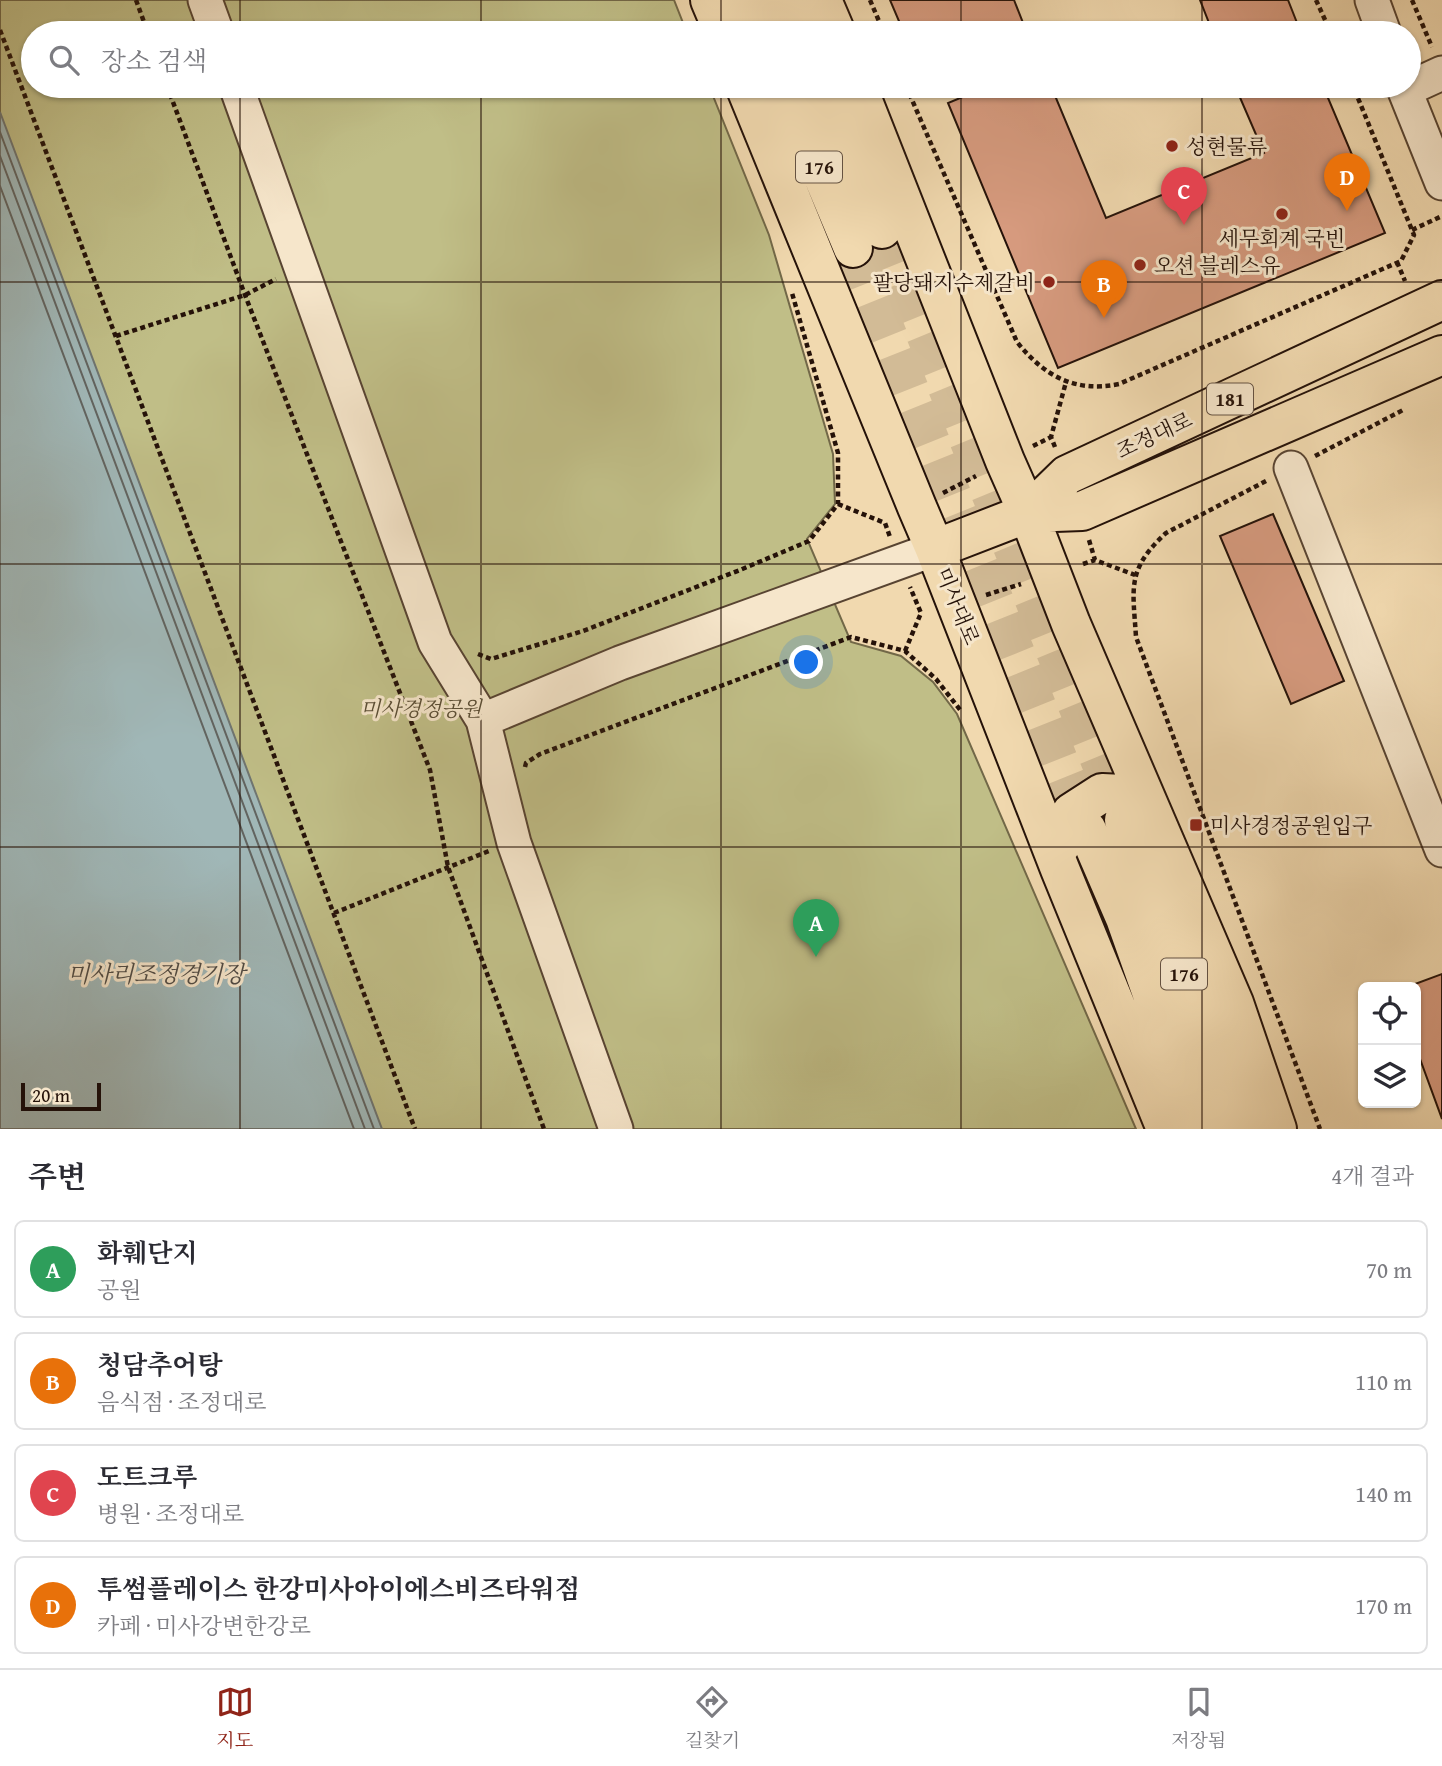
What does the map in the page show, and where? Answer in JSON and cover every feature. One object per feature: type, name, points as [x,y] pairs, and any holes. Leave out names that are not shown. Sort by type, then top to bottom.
[{"type":"main road","points":[[710,0],[719,21]]},
{"type":"main road","points":[[749,0],[758,21]]},
{"type":"main road","points":[[786,0],[795,21]]},
{"type":"main road","points":[[822,0],[831,21]]},
{"type":"main road","name":"미사대로","points":[[750,98],[935,548],[1060,869],[1167,1129]]},
{"type":"main road","name":"176","points":[[791,98],[867,239],[826,98]]},
{"type":"main road","points":[[862,98],[1028,513],[1138,817]]},
{"type":"main road","name":"조정대로","points":[[1028,513],[1067,475],[1442,300]]},
{"type":"main road","name":"조정대로","points":[[935,548],[1028,513],[1082,511],[1442,355]]},
{"type":"main road","points":[[1060,869],[1061,833],[1071,813],[1102,793],[1123,794],[1138,817],[1234,1003],[1277,1129]]},
{"type":"main road","name":"176","points":[[1138,817],[1159,904],[1239,1129]]},
{"type":"main road","name":"176","points":[[1087,830],[1125,918],[1200,1129]]},
{"type":"street","points":[[205,0],[213,21]]},
{"type":"street","points":[[1372,0],[1380,21]]},
{"type":"street","points":[[1421,76],[1440,62]]},
{"type":"street","points":[[240,98],[435,642],[483,720],[514,843],[616,1129]]},
{"type":"street","points":[[1408,98],[1442,183]]},
{"type":"street","points":[[1291,468],[1442,850]]},
{"type":"street","points":[[483,720],[620,663],[935,548]]},
{"type":"path","points":[[136,0],[144,21]]},
{"type":"path","points":[[870,0],[879,21]]},
{"type":"path","points":[[1316,0],[1326,21]]},
{"type":"path","points":[[1412,0],[1421,21]]},
{"type":"path","points":[[1421,21],[1440,62]]},
{"type":"path","points":[[0,30],[21,85]]},
{"type":"path","points":[[26,98],[415,1129]]},
{"type":"path","points":[[171,98],[245,295],[430,770],[448,867],[544,1129]]},
{"type":"path","points":[[911,98],[1017,342],[1042,368],[1066,382],[1094,387],[1119,384],[1401,261],[1414,235],[1358,98]]},
{"type":"path","points":[[1412,230],[1442,216]]},
{"type":"path","points":[[116,336],[245,295],[283,276]]},
{"type":"path","points":[[491,659],[583,631],[809,541],[838,504],[838,453],[789,285]]},
{"type":"path","points":[[838,504],[885,523],[1051,437],[1066,382]]},
{"type":"path","points":[[905,651],[921,613],[1095,560],[1135,575],[1136,638],[1320,1129]]},
{"type":"path","points":[[540,754],[851,637],[905,651],[936,678],[962,712]]},
{"type":"path","points":[[334,913],[489,851]]},
{"type":"green space","name":"미사경정공원","points":[[0,0],[674,0],[682,21],[21,21],[21,98],[714,98],[769,235],[833,454],[835,504],[807,539],[851,642],[901,656],[933,682],[957,714],[1136,1129],[0,1129]]},
{"type":"water","name":"미사리조정경기장","points":[[0,112],[382,1129],[0,1129]]},
{"type":"building","points":[[890,0],[1014,0],[1022,21],[899,21]]},
{"type":"building","points":[[1200,0],[1288,0],[1296,21],[1208,21]]},
{"type":"building","points":[[960,98],[1056,98],[1106,218],[1264,153],[1240,98],[1328,98],[1385,233],[1058,368],[948,103]]},
{"type":"building","points":[[1273,514],[1344,681],[1291,704],[1220,536]]},
{"type":"building","points":[[1442,974],[1442,1119],[1421,1062],[1420,982]]},
{"type":"tunnel","points":[[882,229],[1124,820]]},
{"type":"tunnel","points":[[853,248],[1087,830]]},
{"type":"place","name":"성현물류","points":[[1172,146]]},
{"type":"place","name":"투썸플레이스 한강미사아이에스비즈타워점","points":[[1347,211]]},
{"type":"place","name":"세무회계 국빈","points":[[1282,214]]},
{"type":"place","name":"도트크루","points":[[1184,225]]},
{"type":"place","name":"오션 블레스유","points":[[1140,265]]},
{"type":"place","name":"팔당돼지수제갈비","points":[[1049,282]]},
{"type":"place","name":"청담추어탕","points":[[1104,318]]},
{"type":"place","name":"미사경정공원입구","points":[[1196,825]]},
{"type":"place","name":"화훼단지","points":[[816,957]]}]
